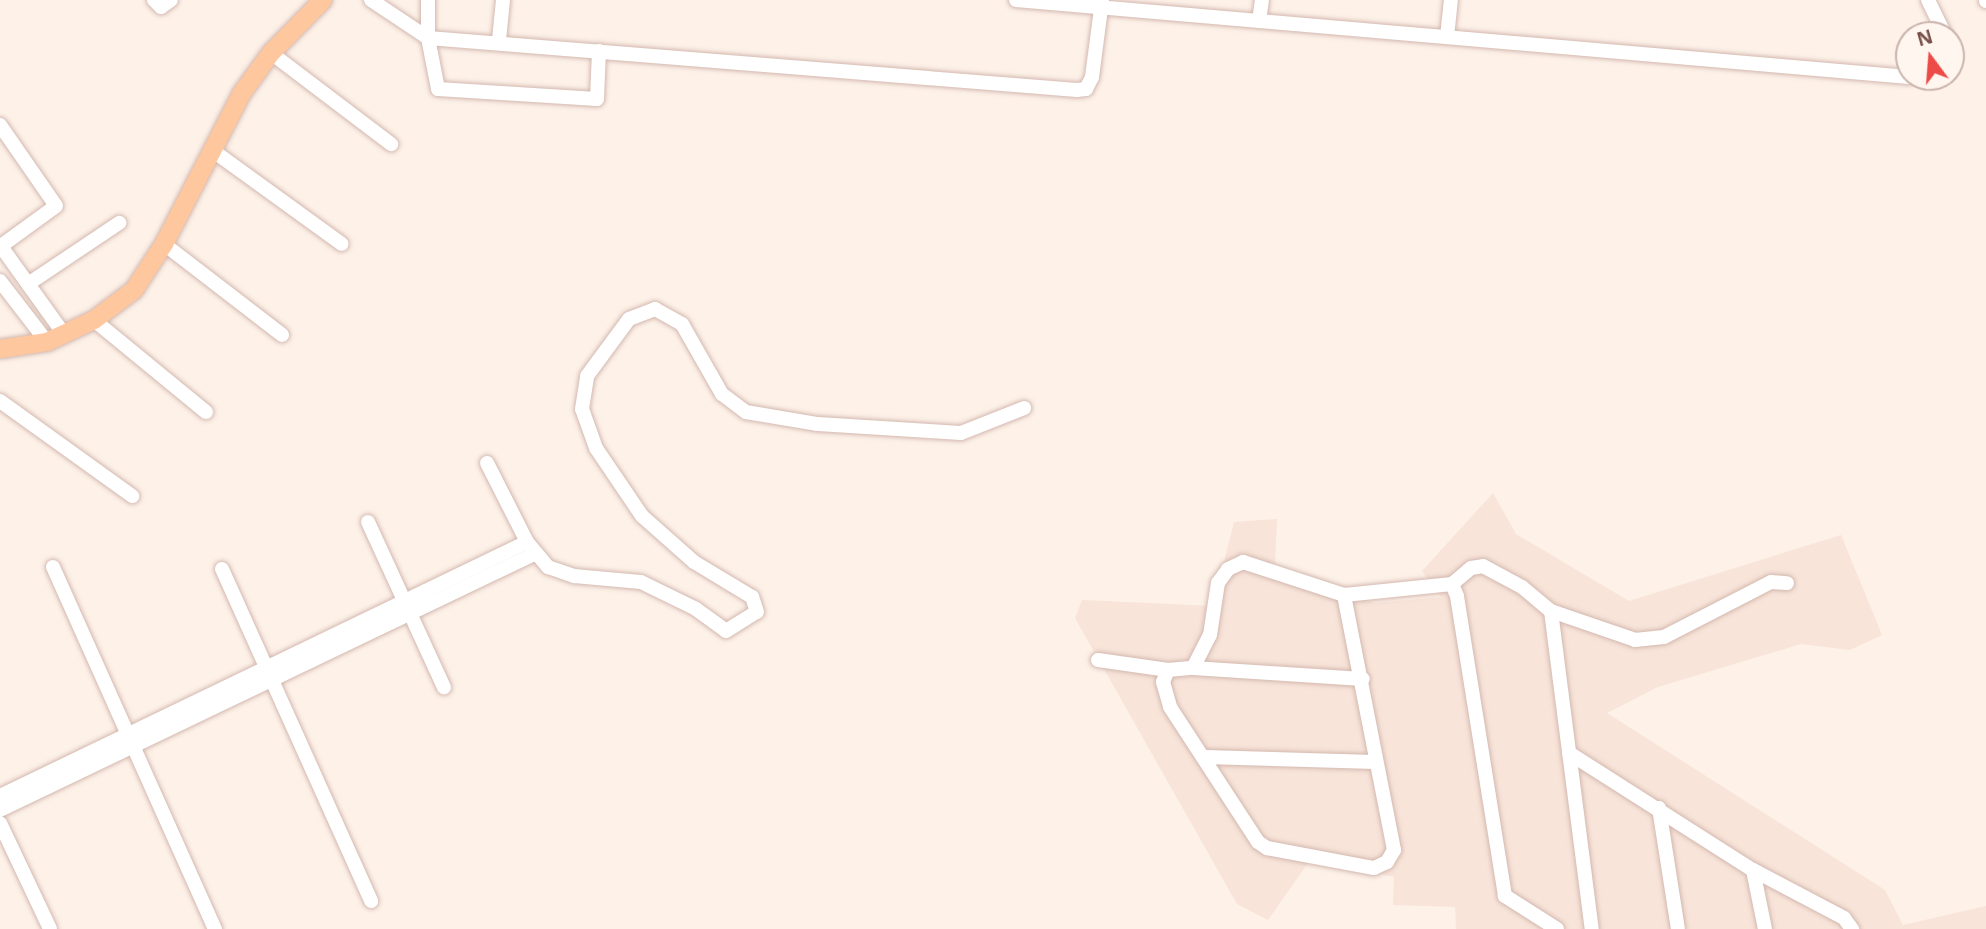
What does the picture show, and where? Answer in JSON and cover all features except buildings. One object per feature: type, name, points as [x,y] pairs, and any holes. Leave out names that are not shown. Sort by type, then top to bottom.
[{"type":"main road","points":[[0,349],[47,342],[94,320],[134,290],[164,244],[242,93],[271,53],[323,0]]},
{"type":"street","points":[[154,0],[160,7],[171,0]]},
{"type":"street","points":[[371,0],[428,38],[499,40],[599,51],[1077,90],[1086,89],[1092,78],[1102,4]]},
{"type":"street","points":[[428,0],[428,38],[438,89],[597,99],[599,51]]},
{"type":"street","points":[[499,40],[503,0]]},
{"type":"street","points":[[1016,0],[1102,4],[1259,21],[1895,76]]},
{"type":"street","points":[[1259,21],[1262,0]]},
{"type":"street","points":[[1447,37],[1451,0]]},
{"type":"street","points":[[1928,0],[1938,21]]},
{"type":"street","points":[[271,53],[391,144]]},
{"type":"street","points":[[0,125],[56,206],[0,245],[64,334]]},
{"type":"street","points":[[212,150],[342,244]]},
{"type":"street","points":[[28,284],[119,223]]},
{"type":"street","points":[[164,244],[282,335]]},
{"type":"street","points":[[0,281],[47,342]]},
{"type":"street","points":[[487,463],[531,548],[548,567],[574,576],[641,582],[696,608],[726,631],[757,611],[752,597],[694,562],[642,516],[596,447],[582,409],[587,376],[629,319],[655,309],[682,324],[722,394],[746,412],[818,424],[961,433],[1024,408]]},
{"type":"street","points":[[94,320],[205,412]]},
{"type":"street","points":[[0,401],[132,496]]},
{"type":"street","points":[[368,522],[444,687]]},
{"type":"street","points":[[0,796],[130,740],[531,548]]},
{"type":"street","points":[[1193,668],[1210,635],[1219,583],[1228,569],[1243,562],[1344,595],[1452,584],[1471,568],[1483,566],[1522,587],[1552,611],[1636,640],[1664,637],[1771,582],[1787,583]]},
{"type":"street","points":[[52,567],[215,929]]},
{"type":"street","points":[[222,569],[371,901]]},
{"type":"street","points":[[1452,584],[1505,896],[1557,929]]},
{"type":"street","points":[[1168,670],[1163,682],[1170,707],[1267,848],[1374,868],[1387,862],[1394,850],[1363,679],[1344,595]]},
{"type":"street","points":[[1552,611],[1592,929]]},
{"type":"street","points":[[1098,660],[1168,670],[1193,668],[1363,679]]},
{"type":"street","points":[[0,810],[130,740]]},
{"type":"street","points":[[1569,753],[1753,870],[1844,918],[1852,929]]},
{"type":"street","points":[[1204,757],[1376,762]]},
{"type":"street","points":[[1659,808],[1678,929]]},
{"type":"street","points":[[0,822],[50,929]]},
{"type":"street","points":[[1753,870],[1765,929]]},
{"type":"shaded area","points":[[1493,493],[1516,534],[1629,601],[1841,535],[1882,635],[1850,650],[1801,644],[1658,687],[1607,713],[1885,890],[1903,925],[1986,906],[1986,929],[1456,929],[1455,907],[1393,905],[1394,877],[1310,860],[1268,920],[1237,904],[1075,618],[1082,600],[1213,606],[1234,522],[1277,519],[1275,566],[1374,603],[1441,597],[1422,571]]}]
